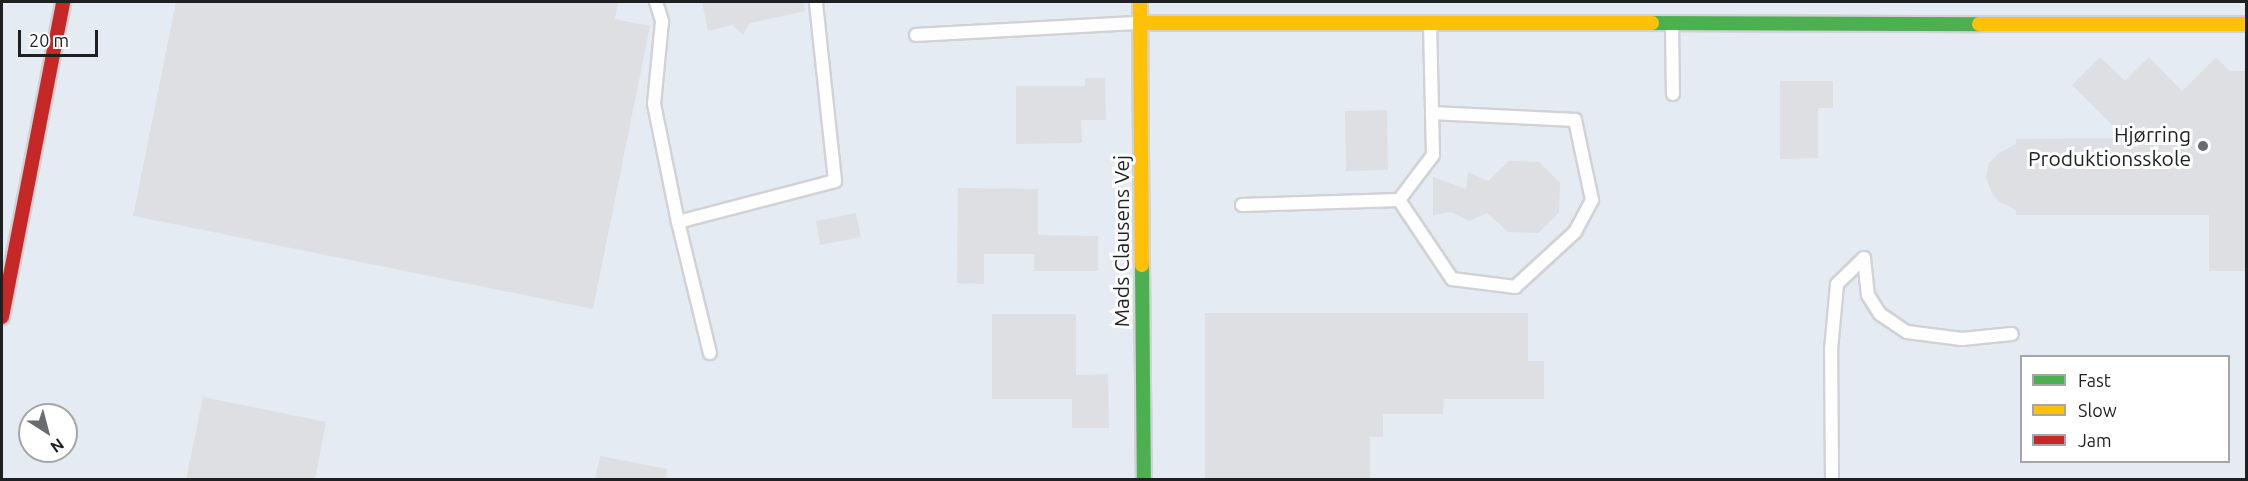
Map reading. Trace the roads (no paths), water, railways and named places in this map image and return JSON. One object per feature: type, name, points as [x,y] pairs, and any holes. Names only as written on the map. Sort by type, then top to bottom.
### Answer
[{"type":"street","points":[[2,317],[63,2]]},
{"type":"street","name":"Mads Clausens Vej","points":[[1140,2],[1144,480]]},
{"type":"street","points":[[1140,23],[2247,24]]},
{"type":"lane","points":[[656,2],[662,21],[654,104],[678,222],[710,353]]},
{"type":"lane","points":[[678,222],[835,181],[816,2]]},
{"type":"lane","points":[[916,35],[1140,23]]},
{"type":"lane","points":[[1399,200],[1433,155],[1430,23]]},
{"type":"lane","points":[[1672,24],[1673,94]]},
{"type":"lane","points":[[1399,200],[1452,279],[1515,287],[1575,232],[1592,200],[1575,120],[1432,113]]},
{"type":"lane","points":[[1242,205],[1399,200]]},
{"type":"lane","points":[[1832,480],[1831,350],[1837,284],[1864,258],[1868,295],[1880,314],[1907,332],[1962,339],[2012,334]]},
{"type":"place","name":"Hjørring Produktionsskole","points":[[2203,146]]}]
